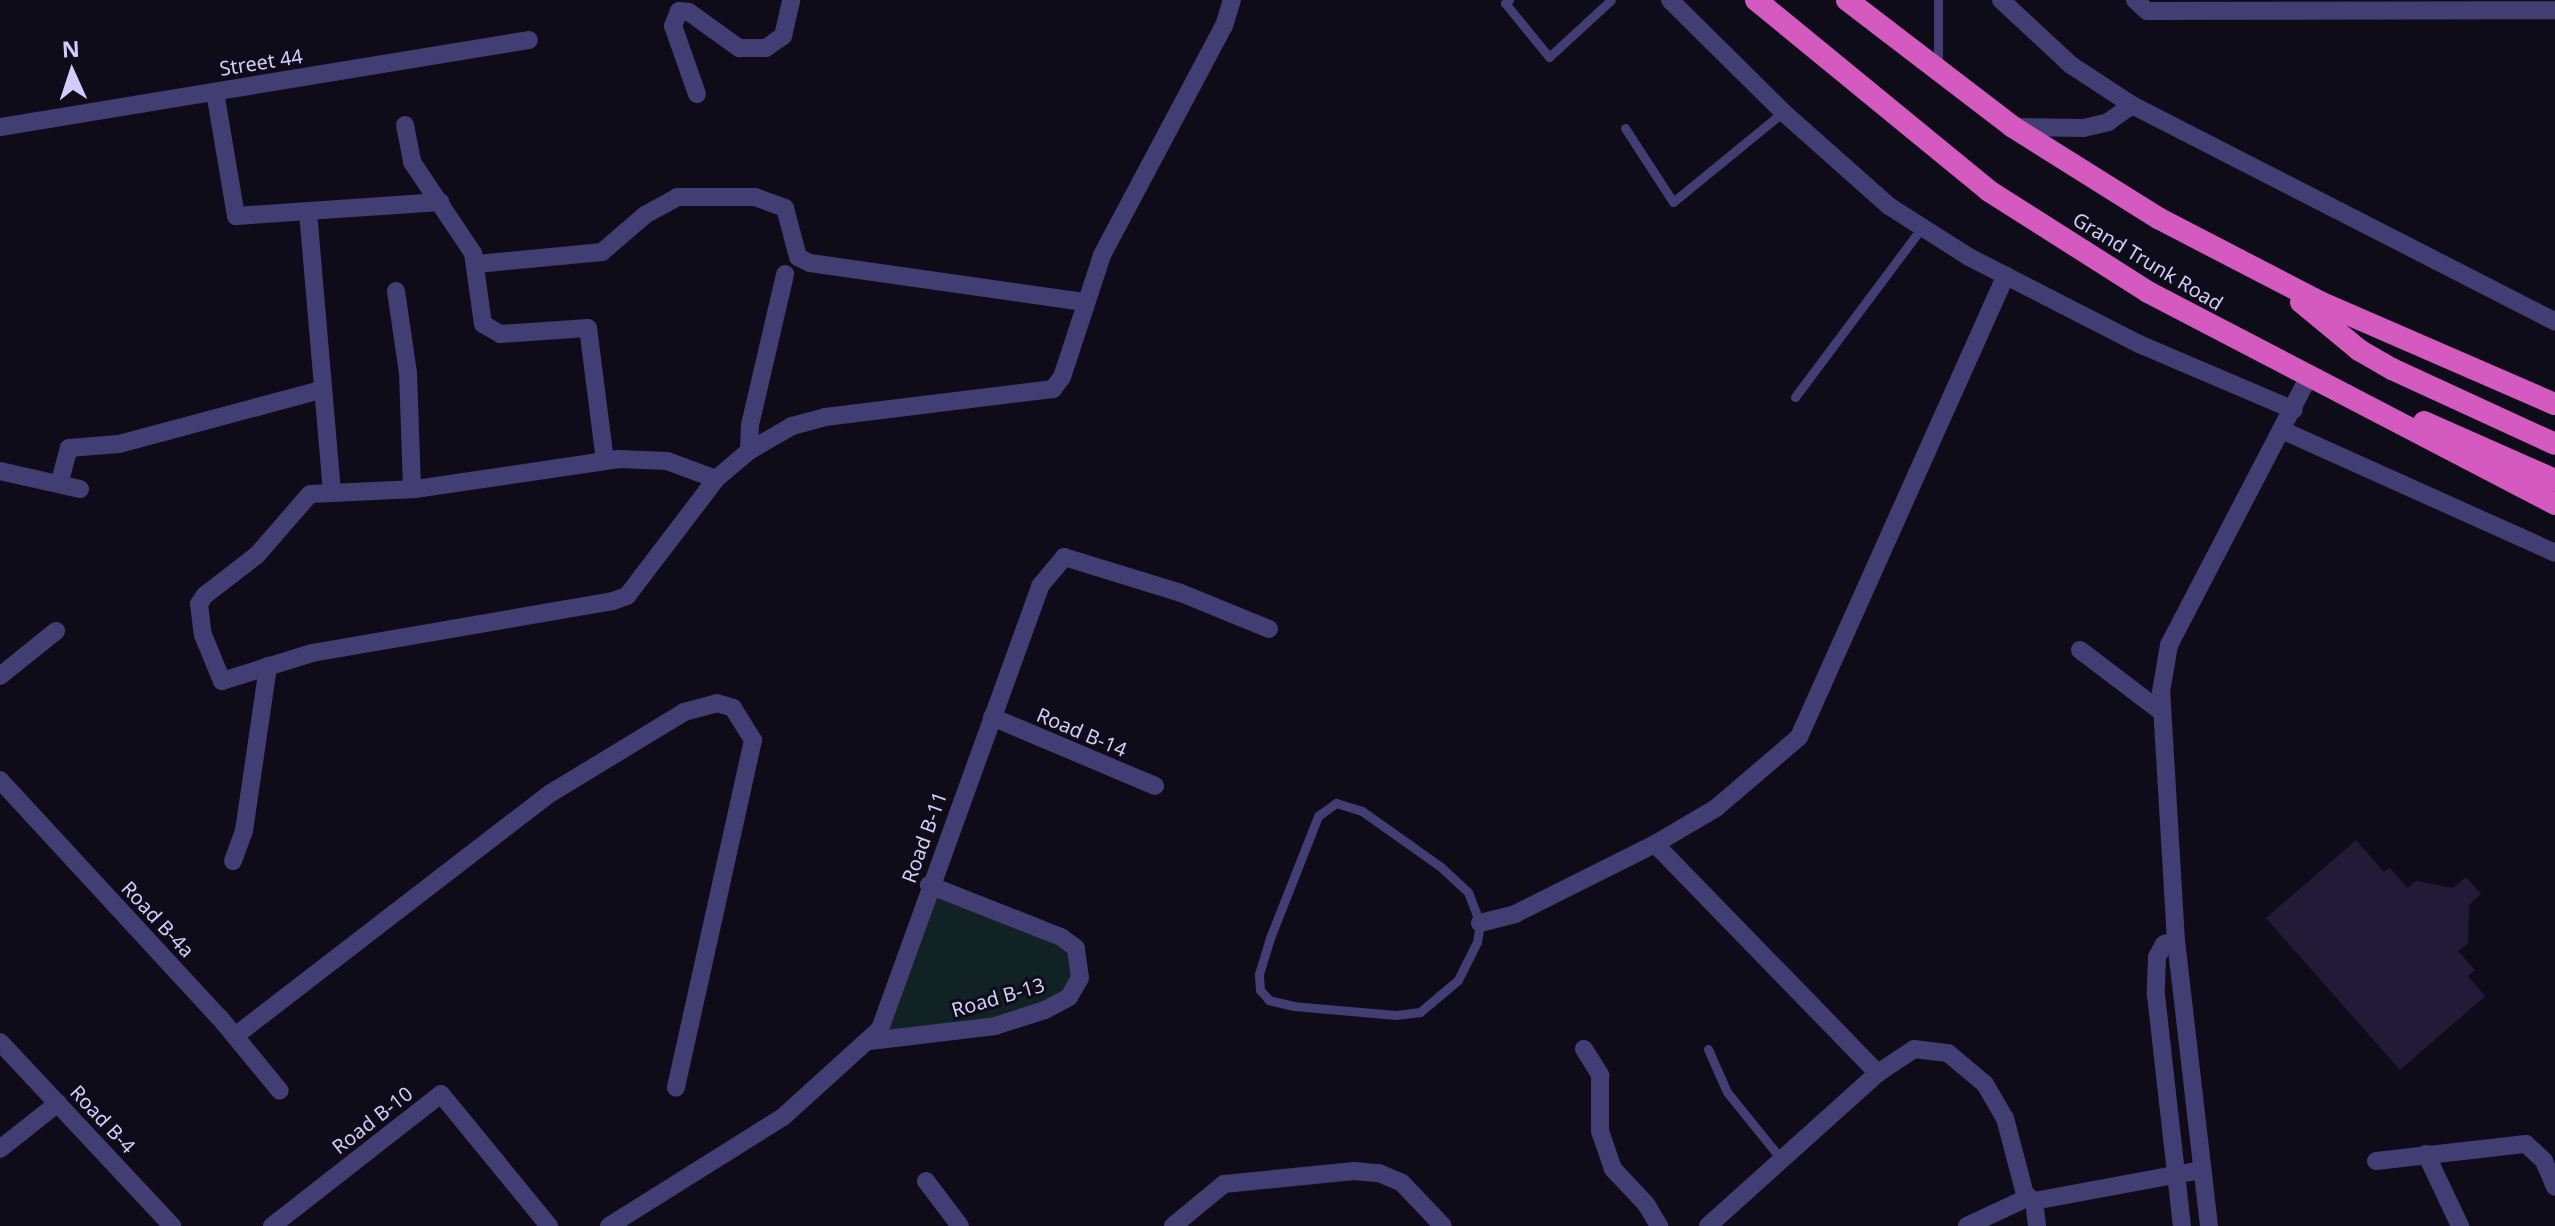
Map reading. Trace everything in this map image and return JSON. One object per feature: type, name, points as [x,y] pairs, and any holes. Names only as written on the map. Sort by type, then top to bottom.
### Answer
[{"type":"highway","name":"Grand Trunk Road","points":[[1756,0],[1989,191],[2148,292],[2555,504]]},
{"type":"highway","name":"Grand Trunk Road","points":[[1847,0],[2013,127],[2158,218],[2273,278],[2555,404]]},
{"type":"highway","points":[[2273,278],[2370,357],[2555,444]]},
{"type":"highway","points":[[2310,379],[2555,480]]},
{"type":"street","points":[[697,94],[673,26],[679,11],[689,12],[739,48],[766,48],[783,36],[791,0]]},
{"type":"street","points":[[716,479],[655,459],[605,460],[412,489],[310,494],[257,555],[199,604],[203,635],[222,681],[312,653],[584,609],[627,596],[716,479],[749,451],[792,426],[825,417],[1042,394],[1062,377],[1084,302],[1123,210],[1224,26],[1232,0]]},
{"type":"street","points":[[1670,0],[1783,112],[1889,206],[2006,275],[2139,344],[2294,410]]},
{"type":"street","points":[[2001,0],[2071,65],[2132,105],[2555,321]]},
{"type":"street","points":[[2141,5],[2529,5],[2555,10]]},
{"type":"street","name":"Street 44","points":[[0,127],[529,40]]},
{"type":"street","points":[[215,92],[236,216],[441,202]]},
{"type":"street","points":[[2013,127],[2083,128],[2108,122],[2132,105]]},
{"type":"street","points":[[405,125],[412,162],[441,202],[477,264],[483,324],[500,334],[588,328],[605,460]]},
{"type":"street","points":[[477,264],[602,252],[645,215],[677,197],[755,197],[785,208],[798,257],[810,263],[1084,302]]},
{"type":"street","points":[[308,212],[332,491]]},
{"type":"street","points":[[749,451],[750,425],[785,274]]},
{"type":"street","points":[[1480,923],[1515,914],[1655,844],[1727,799],[1782,755],[1813,716],[2006,275]]},
{"type":"street","points":[[396,291],[408,373],[412,489]]},
{"type":"street","points":[[2209,1226],[2176,941],[2159,710],[2169,645],[2310,379]]},
{"type":"street","points":[[60,481],[69,448],[119,444],[321,390]]},
{"type":"street","points":[[2284,431],[2555,553]]},
{"type":"street","points":[[0,471],[60,481],[80,489]]},
{"type":"street","name":"Road B-11","points":[[609,1226],[783,1117],[870,1041],[896,990],[929,885],[1040,586],[1064,557],[1181,593],[1269,629]]},
{"type":"street","points":[[0,676],[56,631]]},
{"type":"street","points":[[2080,650],[2159,710]]},
{"type":"street","points":[[233,861],[244,831],[268,666]]},
{"type":"street","points":[[235,1036],[551,793],[684,712],[717,703],[733,708],[745,721],[753,740],[676,1088]]},
{"type":"street","name":"Road B-14","points":[[992,717],[1155,786]]},
{"type":"street","name":"Road B-4a","points":[[0,780],[235,1036],[280,1091]]},
{"type":"street","points":[[1655,844],[1878,1073]]},
{"type":"street","name":"Road B-13","points":[[870,1041],[995,1026],[1045,1010],[1069,997],[1080,978],[1076,948],[1061,937],[929,885]]},
{"type":"street","points":[[2176,941],[2164,944],[2157,957],[2156,995],[2182,1226]]},
{"type":"street","name":"Road B-4","points":[[0,1042],[172,1226]]},
{"type":"street","points":[[1584,1049],[1600,1075],[1600,1131],[1613,1169],[1646,1204],[1659,1226]]},
{"type":"street","points":[[1708,1226],[1878,1073],[1914,1049],[1948,1053],[1972,1072],[2005,1118],[2032,1199],[2037,1226]]},
{"type":"street","name":"Road B-10","points":[[272,1226],[441,1094],[549,1226]]},
{"type":"street","points":[[0,1149],[58,1103]]},
{"type":"street","points":[[2376,1161],[2526,1144],[2544,1161],[2555,1187]]},
{"type":"street","points":[[2426,1154],[2460,1226]]},
{"type":"street","points":[[1967,1226],[2032,1199],[2201,1170]]},
{"type":"street","points":[[1173,1226],[1224,1184],[1354,1171],[1379,1173],[1402,1183],[1443,1226]]},
{"type":"street","points":[[926,1181],[960,1226]]},
{"type":"lane","points":[[1509,0],[1505,3],[1549,57],[1611,0]]},
{"type":"lane","points":[[1938,0],[1938,71]]},
{"type":"lane","points":[[1625,128],[1673,202],[1783,112]]},
{"type":"lane","points":[[1795,397],[1922,227]]},
{"type":"lane","points":[[1336,803],[1362,811],[1441,867],[1468,892],[1480,923],[1477,942],[1458,980],[1420,1012],[1396,1015],[1294,1006],[1269,1000],[1260,990],[1259,974],[1270,938],[1318,816],[1336,803]]},
{"type":"lane","points":[[1708,1049],[1727,1092],[1781,1159]]},
{"type":"shaded area","points":[[931,891],[1059,941],[1074,953],[1077,978],[1044,1007],[903,1037],[883,1029]]},
{"type":"building","points":[[2356,840],[2384,872],[2390,868],[2408,888],[2416,881],[2453,888],[2466,877],[2481,894],[2469,905],[2468,943],[2458,951],[2475,970],[2468,976],[2485,996],[2400,1070],[2266,918]]}]
